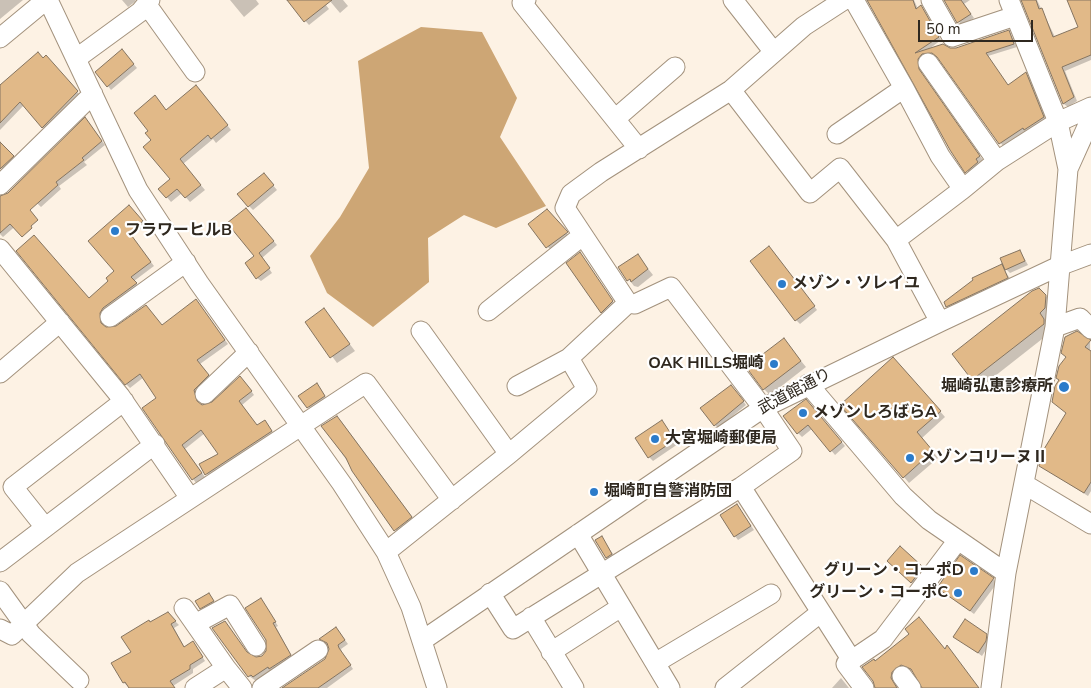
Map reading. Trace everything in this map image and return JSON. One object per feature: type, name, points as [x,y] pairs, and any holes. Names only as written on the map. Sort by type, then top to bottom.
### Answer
[{"type":"street","points":[[0,38],[47,0],[77,58],[138,190],[186,262],[302,426],[386,552],[411,607],[437,688]]},
{"type":"street","points":[[526,0],[522,3],[639,149]]},
{"type":"street","points":[[733,0],[774,51]]},
{"type":"street","points":[[490,593],[513,629],[600,573],[741,487],[792,451],[763,408],[671,287],[635,304],[628,303],[565,208],[572,194],[601,172],[731,90],[804,26],[844,0]]},
{"type":"street","points":[[854,0],[940,156],[963,189]]},
{"type":"street","points":[[931,0],[952,36],[1012,8],[1058,122],[1068,169],[1058,266],[1055,327],[1006,573],[991,688]]},
{"type":"street","points":[[77,58],[140,12],[148,2],[195,72]]},
{"type":"street","points":[[928,63],[997,162]]},
{"type":"street","points":[[615,119],[675,68]]},
{"type":"street","points":[[837,134],[904,88]]},
{"type":"street","points":[[731,90],[810,193],[840,168],[896,240],[940,322]]},
{"type":"street","points":[[0,185],[93,94]]},
{"type":"street","points":[[896,240],[997,162],[1058,122],[1091,106]]},
{"type":"street","points":[[1068,169],[1091,118]]},
{"type":"street","points":[[488,310],[582,236]]},
{"type":"street","points":[[0,248],[124,401],[190,498]]},
{"type":"street","name":"武道館通り","points":[[423,640],[763,408],[808,384],[1058,266],[1091,254]]},
{"type":"street","points":[[110,317],[186,262]]},
{"type":"street","points":[[517,386],[569,358],[628,303]]},
{"type":"street","points":[[1055,327],[1080,318],[1091,329]]},
{"type":"street","points":[[0,373],[60,322]]},
{"type":"street","points":[[421,331],[509,454]]},
{"type":"street","points":[[205,394],[249,352]]},
{"type":"street","points":[[386,552],[587,389],[569,358]]},
{"type":"street","points":[[0,629],[12,635],[77,572],[366,383],[452,500]]},
{"type":"street","points":[[808,384],[903,496],[928,520],[1006,573]]},
{"type":"street","points":[[44,526],[13,487],[124,401]]},
{"type":"street","points":[[0,562],[44,526],[155,444]]},
{"type":"street","points":[[1024,484],[1091,524]]},
{"type":"street","points":[[741,487],[851,659]]},
{"type":"street","points":[[578,534],[670,688]]},
{"type":"street","points":[[864,688],[846,664],[884,639],[958,540]]},
{"type":"street","points":[[0,591],[31,634],[79,680]]},
{"type":"street","points":[[656,664],[771,594]]},
{"type":"street","points":[[242,688],[189,616],[230,604],[256,646]]},
{"type":"street","points":[[551,652],[621,607]]},
{"type":"street","points":[[725,688],[820,613]]},
{"type":"street","points":[[531,617],[574,688]]},
{"type":"street","points":[[262,688],[318,650]]},
{"type":"street","points":[[195,688],[226,668]]},
{"type":"shaded area","points":[[421,27],[482,32],[517,98],[500,137],[546,206],[496,228],[464,215],[428,238],[429,282],[373,327],[327,293],[310,256],[340,217],[369,168],[358,61]]},
{"type":"building","points":[[287,0],[332,0],[304,22]]},
{"type":"building","points":[[867,0],[913,0],[916,9],[921,5],[939,37],[915,53],[943,44],[950,48],[956,48],[1009,30],[1014,44],[986,53],[1008,85],[1026,72],[1044,117],[999,144],[937,57],[932,53],[922,54],[918,59],[919,69],[980,156],[976,159],[978,162],[965,173],[950,150]]},
{"type":"building","points":[[944,0],[961,0],[971,14],[957,23]]},
{"type":"building","points":[[1021,0],[1036,0],[1039,9],[1042,8],[1053,37],[1078,27],[1067,0],[1091,0],[1091,55],[1062,67],[1074,97],[1063,104]]},
{"type":"building","points":[[122,49],[134,64],[107,87],[95,72]]},
{"type":"building","points":[[38,52],[43,58],[46,55],[78,91],[42,128],[20,102],[0,123],[0,85]]},
{"type":"building","points":[[196,85],[228,125],[211,139],[208,135],[180,159],[201,185],[185,198],[177,189],[166,198],[158,189],[170,179],[143,147],[151,140],[145,133],[148,131],[134,113],[155,95],[166,110]]},
{"type":"building","points":[[85,117],[102,141],[82,158],[84,160],[56,182],[58,185],[30,210],[38,220],[31,226],[32,228],[22,237],[10,224],[0,233],[0,196],[8,193]]},
{"type":"building","points":[[0,142],[14,156],[0,169]]},
{"type":"building","points":[[264,173],[274,185],[248,207],[237,194]]},
{"type":"building","points":[[129,205],[143,221],[129,232],[151,262],[131,277],[137,283],[103,308],[100,313],[101,323],[106,327],[116,326],[146,305],[162,325],[196,299],[225,340],[197,360],[209,375],[194,390],[197,401],[202,405],[212,402],[240,376],[252,391],[239,401],[257,425],[265,420],[272,431],[205,475],[199,464],[218,454],[201,430],[182,445],[202,473],[192,480],[142,408],[156,398],[140,374],[125,385],[16,251],[34,235],[89,298],[108,281],[106,278],[114,271],[88,241]]},
{"type":"building","points":[[246,208],[274,241],[259,253],[270,268],[256,279],[245,263],[254,256],[227,223]]},
{"type":"building","points":[[547,209],[568,232],[546,248],[528,224]]},
{"type":"building","name":"メゾン・ソレイユ","points":[[769,246],[815,306],[795,321],[750,261]]},
{"type":"building","points":[[1020,250],[1025,261],[1005,270],[1000,258]]},
{"type":"building","points":[[580,252],[613,301],[601,313],[566,263]]},
{"type":"building","points":[[638,254],[648,269],[631,282],[630,279],[627,281],[618,267]]},
{"type":"building","points":[[1002,264],[1008,278],[946,307],[944,302],[973,280],[972,278]]},
{"type":"building","points":[[1039,288],[1046,295],[1045,308],[1040,313],[1044,319],[1044,324],[972,380],[952,354],[1032,291]]},
{"type":"building","points":[[324,308],[350,344],[330,358],[305,322]]},
{"type":"building","points":[[1077,331],[1091,340],[1085,347],[1091,351],[1091,482],[1084,493],[1039,466],[1041,454],[1066,413],[1052,402],[1055,386],[1059,380],[1056,378],[1059,366],[1066,357],[1061,353],[1065,337]]},
{"type":"building","name":"OAK HILLS堀崎","points":[[784,338],[801,361],[763,390],[746,367]]},
{"type":"building","points":[[893,357],[941,411],[917,432],[933,451],[903,478],[840,405]]},
{"type":"building","points":[[317,383],[325,396],[307,408],[298,396]]},
{"type":"building","points":[[731,385],[744,401],[714,426],[700,408]]},
{"type":"building","points":[[806,399],[842,442],[830,452],[808,425],[797,434],[783,416]]},
{"type":"building","points":[[337,416],[412,517],[394,531],[352,471],[346,458],[321,426]]},
{"type":"building","points":[[662,420],[675,440],[648,458],[635,438]]},
{"type":"building","points":[[737,504],[751,526],[734,537],[720,515]]},
{"type":"building","points":[[602,536],[612,554],[606,558],[595,540]]},
{"type":"building","points":[[900,546],[923,567],[911,583],[887,561]]},
{"type":"building","points":[[960,555],[994,578],[970,611],[937,588]]},
{"type":"building","points":[[209,593],[214,601],[200,609],[195,601]]},
{"type":"building","points":[[261,598],[276,622],[273,623],[291,655],[269,669],[268,667],[253,677],[251,675],[248,677],[212,628],[225,621],[247,652],[256,657],[262,656],[266,651],[266,640],[245,608]]},
{"type":"building","points":[[168,612],[176,621],[171,624],[184,647],[193,641],[203,657],[190,665],[190,669],[170,681],[175,688],[129,688],[125,682],[123,683],[111,663],[131,652],[121,637],[149,620],[150,622]]},
{"type":"building","points":[[919,617],[945,649],[947,645],[979,688],[922,688],[911,669],[901,665],[892,672],[891,678],[897,688],[875,688],[873,681],[862,667],[874,659],[875,661],[909,634],[905,629]]},
{"type":"building","points":[[965,619],[987,634],[986,641],[978,653],[953,637]]},
{"type":"building","points":[[336,627],[345,640],[338,645],[339,648],[351,665],[318,688],[282,688],[325,659],[329,649],[327,643],[319,639]]},
{"type":"place","name":"フラワーヒルB","points":[[115,231]]},
{"type":"place","name":"メゾン・ソレイユ","points":[[782,284]]},
{"type":"place","name":"OAK HILLS堀崎","points":[[774,364]]},
{"type":"place","name":"堀崎弘恵診療所","points":[[1064,387]]},
{"type":"place","name":"メゾンしろばらA","points":[[803,413]]},
{"type":"place","name":"大宮堀崎郵便局","points":[[655,439]]},
{"type":"place","name":"メゾンコリーヌⅡ","points":[[910,458]]},
{"type":"place","name":"堀崎町自警消防団","points":[[594,492]]},
{"type":"place","name":"グリーン・コーポD","points":[[974,571]]},
{"type":"place","name":"グリーン・コーポC","points":[[958,593]]}]
